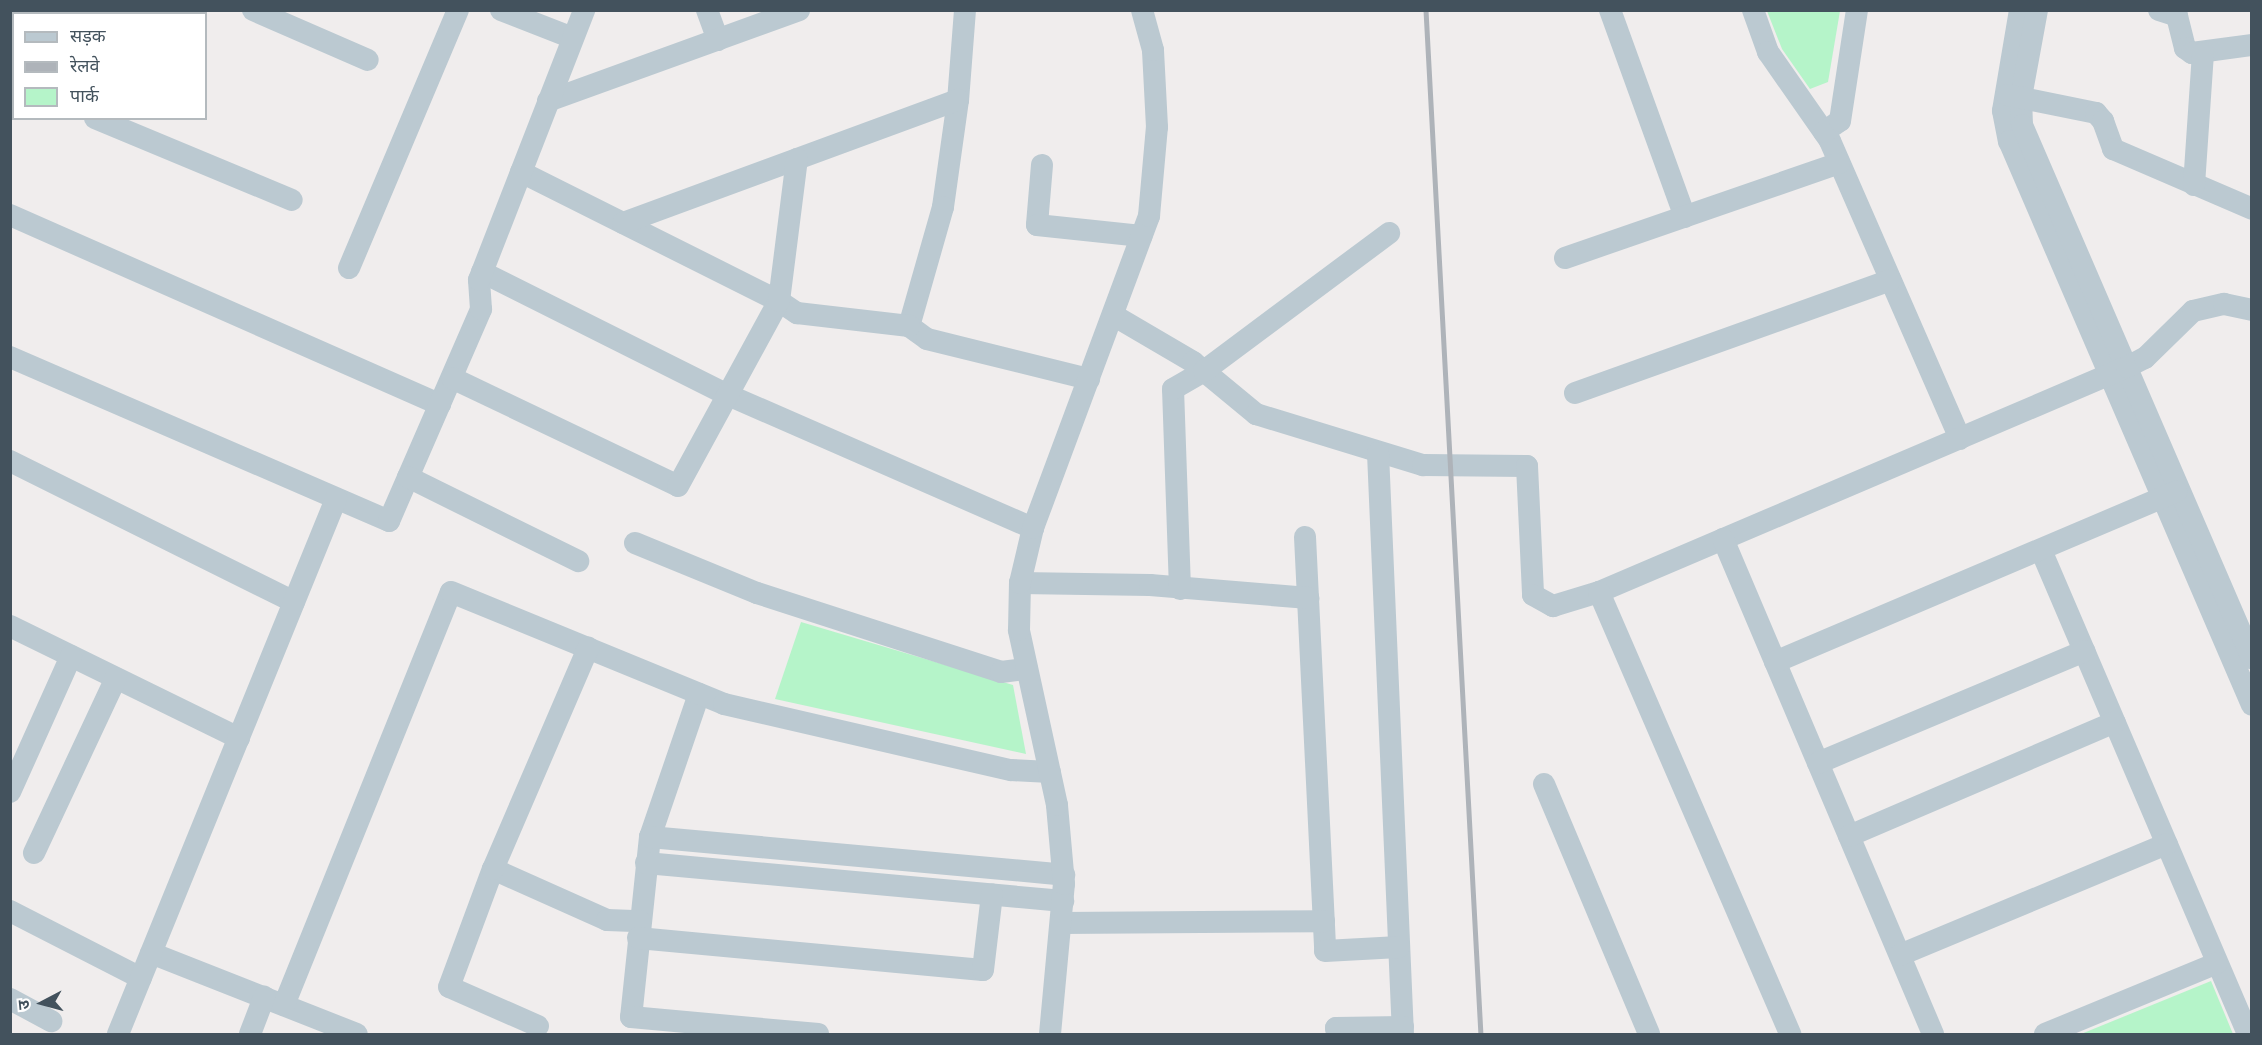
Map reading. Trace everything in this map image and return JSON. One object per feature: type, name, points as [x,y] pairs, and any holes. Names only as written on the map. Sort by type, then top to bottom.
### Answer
[{"type":"street","points":[[253,10],[368,60]]},
{"type":"street","points":[[349,268],[458,10]]},
{"type":"street","points":[[501,10],[573,38]]},
{"type":"street","points":[[10,357],[389,521],[481,309],[482,272],[584,10]]},
{"type":"street","points":[[707,10],[718,40]]},
{"type":"street","points":[[548,101],[799,10]]},
{"type":"street","points":[[909,326],[943,207],[958,100],[965,10]]},
{"type":"street","points":[[1050,1035],[1064,875],[1050,772],[1019,630],[1020,583],[1034,528],[1149,216],[1157,127],[1153,50],[1142,10]]},
{"type":"street","points":[[1610,10],[1685,217]]},
{"type":"street","points":[[1753,10],[1768,52],[1824,132],[1839,163],[1960,439]]},
{"type":"street","points":[[1824,132],[1840,121],[1857,10]]},
{"type":"street","points":[[2014,96],[2020,10]]},
{"type":"street","points":[[2037,10],[2014,96],[2003,111],[2008,141],[2118,371],[2171,494],[2252,705]]},
{"type":"street","points":[[2159,10],[2177,16],[2187,51],[2203,53],[2252,45]]},
{"type":"street","points":[[2194,185],[2203,53]]},
{"type":"street","points":[[2014,96],[2096,113],[2103,121],[2113,149],[2252,209]]},
{"type":"street","points":[[623,223],[958,100]]},
{"type":"street","points":[[100,120],[292,200]]},
{"type":"street","points":[[452,378],[678,486],[779,301],[797,159]]},
{"type":"street","points":[[1565,258],[1839,163]]},
{"type":"street","points":[[1042,165],[1037,225],[1141,236]]},
{"type":"street","points":[[521,172],[779,301],[797,313],[909,326],[927,339],[1089,380]]},
{"type":"street","points":[[10,215],[440,405]]},
{"type":"street","points":[[1180,589],[1173,389],[1204,371],[1389,233]]},
{"type":"street","points":[[482,272],[728,395],[1034,528]]},
{"type":"street","points":[[1575,393],[1890,280]]},
{"type":"street","points":[[1113,315],[1204,371],[1256,414],[1423,465],[1527,466],[1533,594],[1553,606],[1599,592],[2118,371],[2145,358],[2193,311],[2224,304],[2252,310]]},
{"type":"street","points":[[1336,1035],[1336,1028],[1403,1031],[1378,453]]},
{"type":"street","points":[[10,461],[294,602]]},
{"type":"street","points":[[408,477],[578,561]]},
{"type":"street","points":[[1775,662],[2171,494]]},
{"type":"street","points":[[2171,494],[2252,658]]},
{"type":"street","points":[[118,1035],[336,499]]},
{"type":"street","points":[[1305,537],[1325,951],[1399,947]]},
{"type":"street","points":[[1723,539],[1934,1035]]},
{"type":"street","points":[[635,543],[757,592],[1001,672],[1027,669]]},
{"type":"street","points":[[2041,549],[2248,1035]]},
{"type":"street","points":[[1020,583],[1150,585],[1308,598]]},
{"type":"street","points":[[250,1035],[274,1001],[451,592],[724,704],[1011,770],[1050,772]]},
{"type":"street","points":[[1599,592],[1790,1035]]},
{"type":"street","points":[[10,626],[239,738]]},
{"type":"street","points":[[538,1026],[449,987],[493,869],[588,648]]},
{"type":"street","points":[[1818,763],[2084,651]]},
{"type":"street","points":[[10,792],[71,656]]},
{"type":"street","points":[[34,853],[116,678]]},
{"type":"street","points":[[699,694],[650,837],[631,1017],[818,1035]]},
{"type":"street","points":[[1849,836],[2115,722]]},
{"type":"street","points":[[1544,784],[1649,1035]]},
{"type":"street","points":[[650,837],[1064,875]]},
{"type":"street","points":[[1900,955],[2167,844]]},
{"type":"street","points":[[646,863],[992,895],[1062,912],[1324,921]]},
{"type":"street","points":[[493,869],[607,920],[639,930],[983,970],[992,895]]},
{"type":"street","points":[[10,911],[141,978]]},
{"type":"street","points":[[151,953],[357,1035]]},
{"type":"street","points":[[2045,1035],[2217,963]]},
{"type":"street","points":[[10,999],[51,1021]]},
{"type":"green space","points":[[1767,11],[1840,11],[1828,82],[1810,89],[1782,49]]},
{"type":"green space","points":[[801,622],[1013,685],[1026,754],[775,699]]},
{"type":"green space","points":[[2211,981],[2233,1034],[2081,1034]]},
{"type":"railway","points":[[1426,10],[1481,1034]]}]
